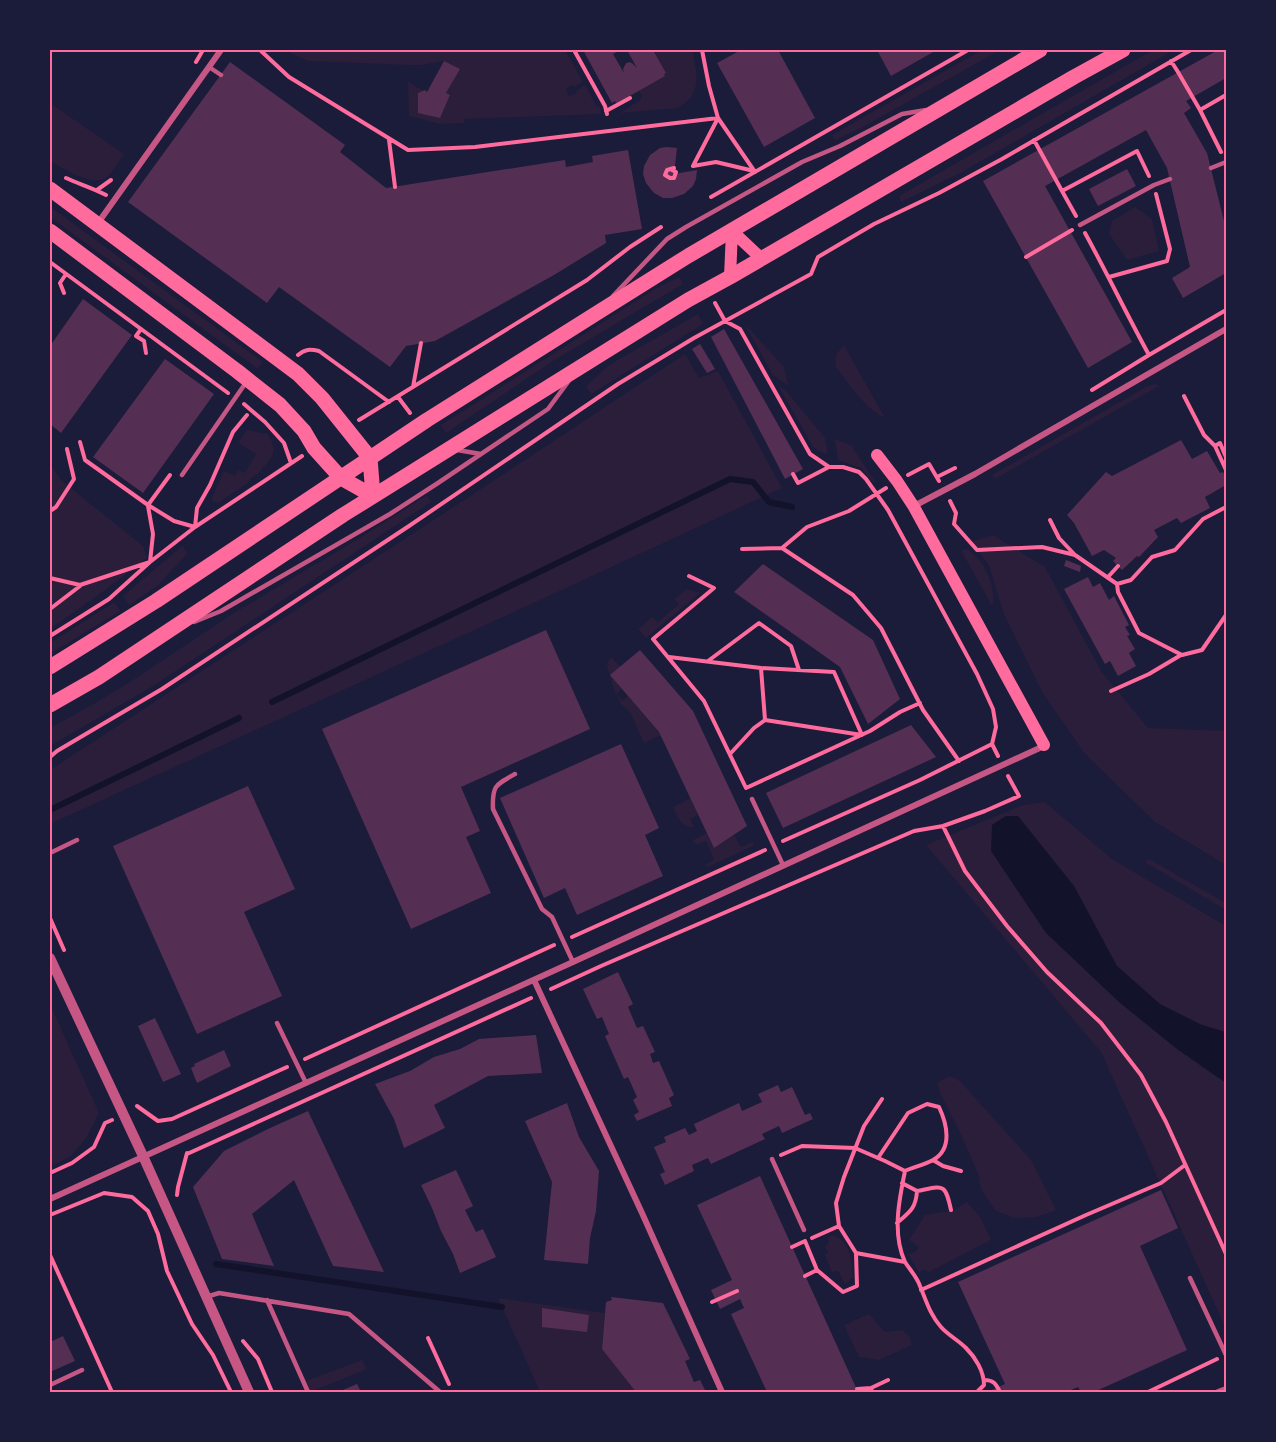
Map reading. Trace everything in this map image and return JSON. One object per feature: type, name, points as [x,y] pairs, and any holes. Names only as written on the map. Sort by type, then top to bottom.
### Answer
[{"type":"main road","points":[[50,667],[156,601],[437,414],[597,313],[1040,50]]},
{"type":"main road","points":[[50,705],[99,677],[373,496],[578,367],[1111,51]]},
{"type":"main road","points":[[50,189],[298,374],[322,398],[370,458],[373,496]]},
{"type":"main road","points":[[50,231],[280,405],[341,478],[373,496]]},
{"type":"main road","points":[[732,231],[762,259]]},
{"type":"main road","points":[[730,278],[732,231]]},
{"type":"main road","points":[[877,455],[914,507],[1044,746]]},
{"type":"street","points":[[98,224],[221,50]]},
{"type":"street","points":[[914,507],[1227,329]]},
{"type":"street","points":[[50,1199],[1044,746]]},
{"type":"street","points":[[50,958],[143,1156],[249,1392]]},
{"type":"street","points":[[534,980],[722,1392]]},
{"type":"street","points":[[1218,1392],[1227,1389]]},
{"type":"lane","points":[[209,67],[221,75]]},
{"type":"lane","points":[[597,313],[667,239],[686,227],[802,162],[840,146],[902,114],[941,109]]},
{"type":"lane","points":[[1211,168],[1226,162]]},
{"type":"lane","points":[[1080,225],[1154,185],[1170,179]]},
{"type":"lane","points":[[169,632],[221,611],[390,514],[438,483],[548,409],[578,367]]},
{"type":"lane","points":[[182,475],[249,380]]},
{"type":"lane","points":[[448,449],[481,454]]},
{"type":"lane","points":[[515,774],[500,782],[494,789],[493,809],[542,909],[552,917],[573,962]]},
{"type":"lane","points":[[752,799],[783,866]]},
{"type":"lane","points":[[50,853],[77,840]]},
{"type":"lane","points":[[277,1023],[306,1083]]},
{"type":"lane","points":[[772,1160],[804,1230]]},
{"type":"lane","points":[[1190,1278],[1227,1355]]},
{"type":"lane","points":[[206,1298],[219,1293],[349,1314],[440,1392]]},
{"type":"lane","points":[[267,1300],[308,1392]]},
{"type":"lane","points":[[50,1385],[82,1370]]},
{"type":"path","points":[[260,50],[289,76],[408,150],[475,147],[718,118]]},
{"type":"path","points":[[574,50],[607,112],[630,98]]},
{"type":"path","points":[[702,50],[718,118],[755,172]]},
{"type":"path","points":[[703,202],[968,50]]},
{"type":"path","points":[[50,757],[172,683],[618,384],[724,321],[811,274],[818,257],[874,224],[939,193],[1191,50]]},
{"type":"path","points":[[1171,61],[1200,110],[1226,162]]},
{"type":"path","points":[[1200,110],[1227,95]]},
{"type":"path","points":[[718,118],[693,168],[716,162],[755,172]]},
{"type":"path","points":[[388,139],[395,187]]},
{"type":"path","points":[[1034,140],[1062,191],[1137,151],[1154,185],[1170,249],[1167,261],[1109,277],[1149,355]]},
{"type":"path","points":[[64,178],[97,190],[114,200]]},
{"type":"path","points":[[345,428],[587,280],[668,222]]},
{"type":"path","points":[[1026,257],[1080,225]]},
{"type":"path","points":[[50,262],[236,398],[265,422],[284,443],[291,463]]},
{"type":"path","points":[[64,293],[60,283],[66,274]]},
{"type":"path","points":[[1092,390],[1227,310]]},
{"type":"path","points":[[135,1102],[138,1108],[158,1121],[172,1119],[920,780],[992,744],[996,727],[993,709],[977,674],[888,510],[859,472],[829,466],[810,454],[741,329],[724,321]]},
{"type":"path","points":[[141,328],[136,336],[144,342],[146,353]]},
{"type":"path","points":[[413,387],[421,343]]},
{"type":"path","points":[[297,356],[311,349],[319,351],[389,402]]},
{"type":"path","points":[[1184,396],[1204,435],[1215,446],[1227,470]]},
{"type":"path","points":[[195,527],[197,508],[210,485],[233,432],[247,415]]},
{"type":"path","points":[[80,442],[84,459],[174,521],[195,527]]},
{"type":"path","points":[[1215,446],[1220,443],[1227,457]]},
{"type":"path","points":[[50,636],[109,599],[150,562],[195,527],[314,448]]},
{"type":"path","points":[[50,511],[56,507],[74,479],[67,449]]},
{"type":"path","points":[[929,464],[956,513],[954,524],[977,549],[1042,547],[1075,555]]},
{"type":"path","points":[[937,477],[964,464]]},
{"type":"path","points":[[793,474],[798,483],[829,466]]},
{"type":"path","points":[[150,562],[153,534],[148,505],[170,475],[182,475]]},
{"type":"path","points":[[783,548],[807,527],[849,511],[876,494]]},
{"type":"path","points":[[1117,584],[1131,580],[1152,557],[1175,550],[1203,519],[1227,507]]},
{"type":"path","points":[[1050,520],[1059,537],[1075,555],[1117,584],[1118,592],[1139,633],[1182,655]]},
{"type":"path","points":[[742,549],[783,548],[853,595],[881,628],[923,710],[959,760]]},
{"type":"path","points":[[50,609],[80,585],[150,562]]},
{"type":"path","points":[[1108,577],[1118,566]]},
{"type":"path","points":[[689,576],[714,588],[653,639],[704,701],[746,788],[862,735],[920,703]]},
{"type":"path","points":[[50,578],[80,585]]},
{"type":"path","points":[[1111,692],[1182,655],[1202,650],[1227,615]]},
{"type":"path","points":[[707,662],[759,623],[791,646],[799,670]]},
{"type":"path","points":[[668,657],[762,668],[834,672],[862,735]]},
{"type":"path","points":[[762,668],[765,720]]},
{"type":"path","points":[[730,754],[754,728],[765,720],[862,735]]},
{"type":"path","points":[[187,1154],[601,966],[914,831],[944,826],[1019,796]]},
{"type":"path","points":[[944,826],[965,871],[1007,926],[1047,972],[1101,1023],[1142,1075],[1227,1254]]},
{"type":"path","points":[[50,918],[69,960]]},
{"type":"path","points":[[805,1241],[818,1270],[843,1292],[856,1286],[856,1253],[839,1226],[836,1203],[864,1126],[882,1099]]},
{"type":"path","points":[[772,1160],[802,1146],[855,1148],[905,1171],[933,1160],[942,1153],[946,1142],[945,1120],[939,1107],[927,1104],[908,1113],[878,1158]]},
{"type":"path","points":[[50,1173],[72,1163],[94,1147],[105,1123],[138,1108]]},
{"type":"path","points":[[177,1197],[187,1154],[181,1140]]},
{"type":"path","points":[[933,1160],[943,1166],[961,1171]]},
{"type":"path","points":[[921,1290],[1161,1183],[1185,1165]]},
{"type":"path","points":[[905,1171],[897,1217],[900,1247],[905,1262],[919,1283],[933,1317],[941,1328],[966,1348],[978,1363],[984,1384],[976,1391]]},
{"type":"path","points":[[902,1183],[916,1191],[943,1188],[947,1192],[951,1210]]},
{"type":"path","points":[[897,1223],[911,1211],[916,1200],[916,1191]]},
{"type":"path","points":[[50,1215],[104,1192],[132,1197],[147,1211],[158,1234],[167,1271],[195,1330],[213,1355],[231,1392]]},
{"type":"path","points":[[856,1253],[905,1262]]},
{"type":"path","points":[[50,1255],[112,1392]]},
{"type":"path","points":[[805,1276],[818,1270]]},
{"type":"path","points":[[712,1302],[737,1291]]},
{"type":"path","points":[[428,1338],[453,1392]]},
{"type":"path","points":[[244,1341],[258,1359],[272,1392]]},
{"type":"path","points":[[1148,1392],[1227,1355]]},
{"type":"path","points":[[857,1389],[872,1390],[888,1380]]},
{"type":"path","points":[[984,1380],[996,1383],[1000,1392]]},
{"type":"shaded area","points":[[284,50],[565,50],[583,82],[566,89],[569,96],[577,93],[576,91],[585,85],[597,107],[600,107],[601,114],[464,119],[464,123],[440,124],[409,116],[408,82],[424,91],[418,94],[418,112],[440,117],[450,96],[446,93],[459,69],[444,61],[409,65],[308,61]]},
{"type":"shaded area","points":[[653,50],[692,50],[697,75],[695,90],[686,103],[678,108],[620,113],[640,100],[642,97],[639,90],[665,76],[666,73]]},
{"type":"shaded area","points":[[982,50],[1000,50],[861,128],[835,140],[832,135]]},
{"type":"shaded area","points":[[1153,50],[1174,50],[962,172],[901,202],[899,196]]},
{"type":"shaded area","points":[[50,103],[124,154],[107,177],[101,180],[86,179],[50,161]]},
{"type":"shaded area","points":[[1135,207],[1152,219],[1159,251],[1127,260],[1109,234],[1112,221]]},
{"type":"shaded area","points":[[52,208],[263,362],[258,369],[50,217]]},
{"type":"shaded area","points":[[679,277],[683,284],[553,361],[446,433],[441,425],[655,289]]},
{"type":"shaded area","points":[[698,314],[703,324],[591,394],[586,386],[609,365]]},
{"type":"shaded area","points":[[744,323],[784,367],[788,385],[773,375]]},
{"type":"shaded area","points":[[844,345],[885,418],[864,402],[836,367],[836,354]]},
{"type":"shaded area","points":[[685,354],[699,378],[718,371],[782,488],[50,824],[50,770]]},
{"type":"shaded area","points":[[1155,384],[1159,386],[995,479],[992,475],[1148,386]]},
{"type":"shaded area","points":[[778,385],[786,391],[825,438],[828,453],[825,454],[813,447]]},
{"type":"shaded area","points":[[247,430],[267,434],[273,444],[272,457],[249,482],[218,503],[211,500],[224,471],[235,476],[238,470],[245,473],[256,454],[238,443]]},
{"type":"shaded area","points":[[835,439],[851,445],[876,483],[861,468],[838,460]]},
{"type":"shaded area","points":[[50,464],[62,481],[143,546],[147,558],[50,629]]},
{"type":"shaded area","points":[[427,495],[431,502],[153,686],[50,746],[50,728],[133,680],[234,613]]},
{"type":"shaded area","points":[[993,535],[1045,567],[1101,671],[1148,728],[1226,731],[1226,865],[1155,822],[1085,754],[1042,692],[1003,612],[989,565],[970,542]]},
{"type":"shaded area","points":[[182,546],[188,553],[157,586],[129,605],[123,596]]},
{"type":"shaded area","points":[[968,549],[987,573],[992,590],[992,606],[962,552]]},
{"type":"shaded area","points":[[687,589],[700,593],[646,638],[638,629],[652,617],[658,622],[679,604],[674,599]]},
{"type":"shaded area","points":[[113,603],[120,611],[50,654],[50,643]]},
{"type":"shaded area","points":[[611,657],[621,667],[622,688],[617,694],[622,701],[628,696],[661,735],[644,743],[630,712],[621,704],[615,692],[607,667]]},
{"type":"shaded area","points":[[691,798],[698,815],[690,819],[694,827],[683,824],[673,807]]},
{"type":"shaded area","points":[[1045,802],[1112,859],[1226,926],[1226,1329],[1101,1052],[926,845],[1023,805]]},
{"type":"shaded area","points":[[1006,816],[1018,816],[1074,886],[1117,966],[1160,1004],[1202,1025],[1226,1032],[1226,1083],[1177,1049],[1119,1002],[1046,933],[991,851],[992,825]]},
{"type":"shaded area","points":[[707,833],[714,848],[734,835],[741,847],[753,842],[753,846],[708,867],[705,865],[714,860],[706,841],[696,845],[693,840]]},
{"type":"shaded area","points":[[1149,859],[1226,903],[1226,910],[1145,862]]},
{"type":"shaded area","points":[[50,1004],[99,1113],[87,1137],[71,1156],[50,1167]]},
{"type":"shaded area","points":[[949,1076],[960,1081],[1031,1160],[1056,1210],[1037,1217],[1013,1218],[995,1210],[981,1190],[979,1176],[941,1095],[937,1083]]},
{"type":"shaded area","points":[[967,1202],[981,1218],[991,1240],[929,1272],[923,1269],[919,1273],[908,1254],[915,1252],[919,1247],[909,1240],[925,1215],[955,1210]]},
{"type":"shaded area","points":[[832,1235],[847,1247],[851,1259],[853,1278],[845,1284],[838,1271],[832,1272],[825,1255],[828,1252],[825,1247],[829,1242],[828,1238]]},
{"type":"shaded area","points":[[498,1298],[605,1313],[602,1349],[636,1392],[540,1392]]},
{"type":"shaded area","points":[[869,1314],[885,1332],[903,1330],[909,1336],[912,1345],[879,1360],[859,1357],[844,1325]]},
{"type":"shaded area","points":[[362,1360],[367,1369],[310,1392],[306,1381]]},
{"type":"building","points":[[583,50],[621,50],[613,54],[624,73],[626,63],[630,62],[637,68],[627,50],[653,50],[666,73],[665,76],[628,97],[612,103]]},
{"type":"building","points":[[741,50],[778,50],[815,118],[764,147],[717,63]]},
{"type":"building","points":[[877,50],[934,50],[935,51],[891,76]]},
{"type":"building","points":[[1218,50],[1226,50],[1226,78],[1186,101],[1191,108],[1184,113],[1207,153],[1226,229],[1226,273],[1183,298],[1172,278],[1190,267],[1167,168],[1146,130],[1045,186],[1132,342],[1088,368],[983,181]]},
{"type":"building","points":[[444,61],[460,69],[446,93],[450,95],[440,118],[418,113],[418,93],[425,90],[427,92]]},
{"type":"building","points":[[230,62],[345,145],[340,152],[386,188],[565,160],[566,167],[593,162],[592,156],[628,150],[642,229],[605,235],[606,243],[554,275],[435,341],[406,346],[390,367],[279,287],[267,303],[128,202]]},
{"type":"building","points":[[660,148],[677,148],[674,174],[697,170],[693,186],[684,194],[672,198],[663,198],[654,193],[646,183],[643,174],[644,166],[650,155]]},
{"type":"building","points":[[1127,169],[1136,186],[1098,206],[1089,189]]},
{"type":"building","points":[[83,299],[132,335],[61,433],[50,424],[50,346]]},
{"type":"building","points":[[724,329],[803,469],[785,479],[711,337]]},
{"type":"building","points":[[700,344],[715,369],[707,373],[692,349]]},
{"type":"building","points":[[165,359],[214,394],[143,493],[93,457]]},
{"type":"building","points":[[1181,440],[1192,459],[1207,451],[1220,473],[1223,472],[1226,478],[1226,485],[1205,497],[1210,508],[1181,523],[1177,518],[1154,530],[1158,537],[1139,557],[1137,556],[1122,570],[1113,561],[1116,558],[1104,550],[1092,556],[1074,523],[1067,515],[1106,472],[1112,476]]},
{"type":"building","points":[[1066,560],[1081,566],[1080,572],[1064,566]]},
{"type":"building","points":[[763,564],[873,640],[900,699],[868,724],[840,667],[734,592]]},
{"type":"building","points":[[1088,577],[1093,587],[1100,583],[1109,600],[1114,596],[1129,625],[1125,627],[1130,635],[1127,636],[1135,649],[1129,653],[1136,666],[1118,676],[1110,661],[1105,664],[1064,589]]},
{"type":"building","points":[[546,630],[590,729],[461,787],[480,831],[466,837],[491,893],[411,929],[322,729]]},
{"type":"building","points":[[640,650],[693,711],[747,826],[714,848],[659,732],[610,675]]},
{"type":"building","points":[[911,725],[936,757],[783,828],[766,793]]},
{"type":"building","points":[[621,744],[659,828],[645,835],[663,876],[577,915],[565,888],[544,898],[500,798]]},
{"type":"building","points":[[248,786],[295,889],[244,912],[282,996],[197,1034],[113,846]]},
{"type":"building","points":[[618,972],[633,1004],[628,1007],[637,1028],[643,1026],[655,1052],[650,1054],[653,1063],[659,1061],[674,1095],[669,1098],[672,1106],[637,1121],[634,1115],[639,1112],[633,1100],[637,1097],[628,1077],[624,1079],[605,1036],[609,1034],[602,1017],[597,1019],[583,989]]},
{"type":"building","points":[[155,1018],[181,1074],[163,1082],[138,1026]]},
{"type":"building","points":[[536,1035],[542,1073],[488,1076],[434,1105],[445,1128],[404,1148],[394,1119],[375,1084],[410,1071],[434,1057],[460,1049],[479,1039]]},
{"type":"building","points":[[224,1050],[231,1066],[197,1083],[191,1068],[195,1066],[194,1064]]},
{"type":"building","points":[[778,1085],[781,1092],[792,1087],[805,1115],[810,1113],[813,1119],[782,1133],[779,1126],[762,1134],[765,1139],[711,1164],[708,1158],[692,1165],[694,1171],[665,1185],[660,1174],[665,1172],[654,1147],[666,1142],[664,1137],[685,1128],[689,1135],[697,1131],[694,1124],[739,1103],[742,1111],[762,1102],[758,1094]]},
{"type":"building","points":[[567,1103],[579,1137],[599,1171],[588,1264],[544,1260],[552,1182],[525,1121]]},
{"type":"building","points":[[308,1111],[384,1272],[333,1266],[294,1180],[252,1214],[274,1266],[222,1259],[193,1187],[224,1151]]},
{"type":"building","points":[[456,1170],[473,1206],[465,1210],[476,1232],[483,1229],[496,1257],[460,1273],[421,1185]]},
{"type":"building","points":[[760,1176],[858,1392],[767,1392],[731,1314],[744,1308],[740,1299],[720,1309],[711,1290],[732,1280],[697,1205]]},
{"type":"building","points":[[1161,1190],[1178,1228],[1140,1246],[1187,1350],[1094,1392],[1081,1392],[1078,1387],[1066,1392],[987,1392],[1005,1384],[958,1282]]},
{"type":"building","points":[[611,1297],[663,1303],[690,1359],[685,1361],[694,1382],[700,1380],[706,1392],[636,1392],[602,1349],[606,1302],[612,1300]]},
{"type":"building","points":[[542,1308],[589,1315],[587,1332],[542,1327]]},
{"type":"building","points":[[63,1336],[75,1361],[50,1372],[50,1342]]},
{"type":"building","points":[[357,1384],[361,1392],[338,1392]]},
{"type":"waterway","points":[[272,702],[730,479],[753,482],[769,502],[792,507]]},
{"type":"waterway","points":[[50,810],[239,718]]},
{"type":"waterway","points":[[216,1264],[502,1307]]}]
